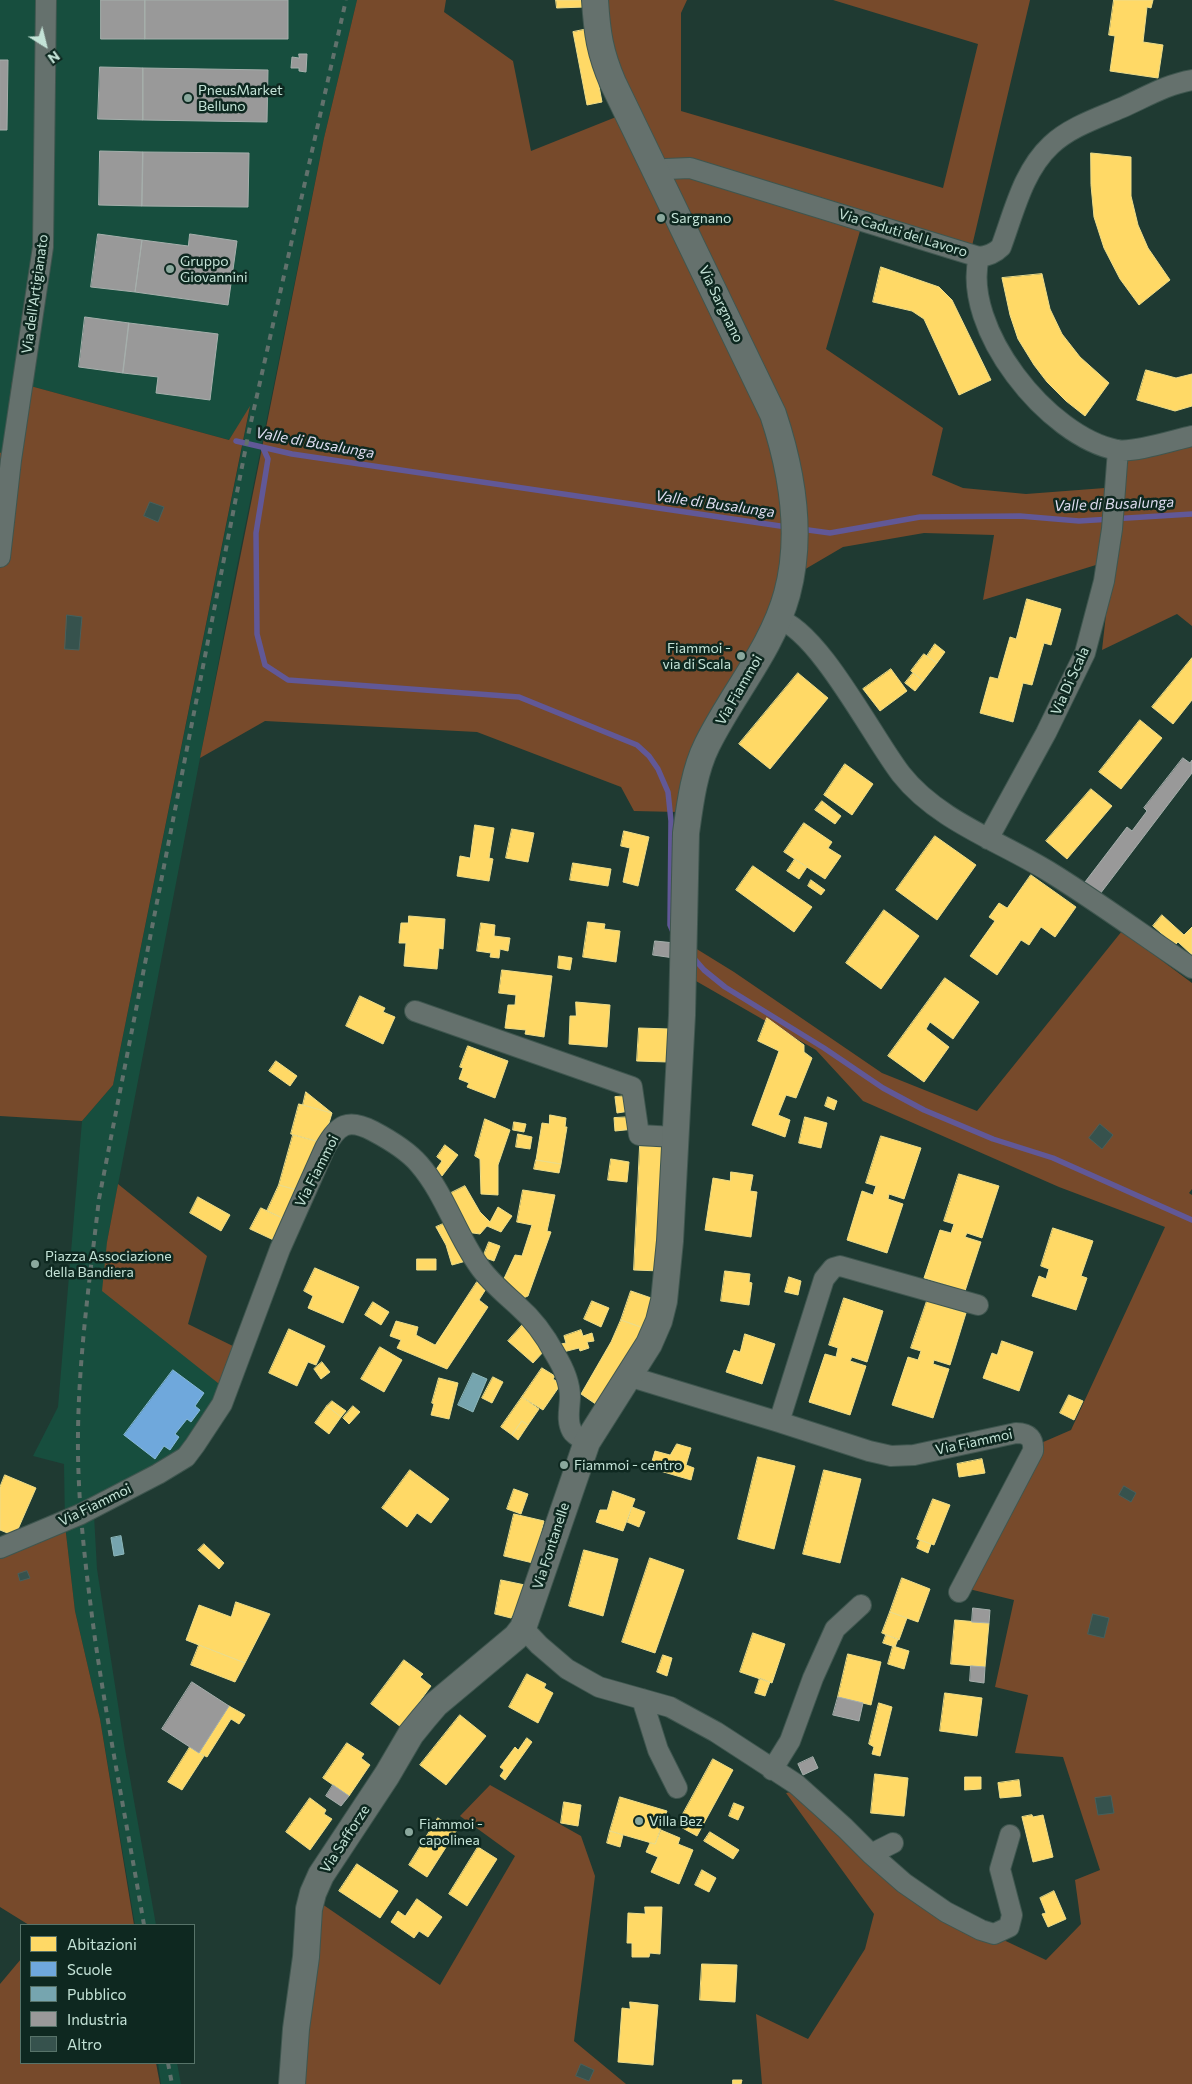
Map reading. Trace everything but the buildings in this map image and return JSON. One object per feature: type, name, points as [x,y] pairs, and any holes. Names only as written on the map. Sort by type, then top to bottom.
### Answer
[{"type":"street","name":"Via dell'Artigianato","points":[[0,557],[11,460],[44,247],[46,0]]},
{"type":"street","name":"Via Sargnano","points":[[595,0],[597,36],[602,58],[773,414],[785,449],[792,483],[794,541],[792,571],[787,595],[778,619]]},
{"type":"street","name":"Via Caduti del Lavoro","points":[[659,176],[666,169],[690,168],[980,257],[995,253],[1002,247],[1029,173],[1041,155],[1052,144],[1096,119],[1171,85],[1192,80]]},
{"type":"street","points":[[980,257],[977,268],[976,290],[982,314],[994,342],[1005,362],[1044,406],[1070,428],[1096,443],[1118,450],[1132,449],[1192,436]]},
{"type":"street","name":"Via Di Scala","points":[[988,839],[1046,733],[1085,653],[1104,581],[1112,529],[1118,450]]},
{"type":"street","points":[[778,619],[788,622],[813,647],[831,669],[901,774],[925,799],[988,839],[1048,871],[1192,968]]},
{"type":"street","name":"Via Fiammoi","points":[[0,1548],[82,1514],[158,1474],[179,1461],[195,1446],[222,1404],[280,1249],[325,1148],[332,1135],[346,1125],[355,1124],[362,1126],[389,1139],[405,1150],[429,1176],[464,1244],[479,1267],[496,1287],[520,1307],[544,1335],[567,1380],[570,1397],[568,1419],[572,1432],[586,1442],[649,1344],[659,1320],[664,1300],[670,1241],[675,1137],[683,962],[686,833],[699,765],[706,745],[748,675],[778,619]]},
{"type":"street","points":[[415,1011],[632,1087],[639,1135],[675,1137]]},
{"type":"street","points":[[779,1422],[824,1279],[833,1268],[840,1266],[978,1305]]},
{"type":"street","name":"Via Fiammoi","points":[[628,1376],[779,1422],[869,1452],[891,1456],[914,1455],[1016,1433],[1025,1433],[1034,1443],[1030,1458],[960,1592]]},
{"type":"street","name":"Via Fontanelle","points":[[515,1637],[586,1442]]},
{"type":"street","points":[[772,1770],[790,1741],[813,1678],[835,1629],[861,1605]]},
{"type":"street","points":[[515,1637],[539,1646],[567,1670],[599,1687],[670,1707],[701,1724],[796,1784],[904,1883],[946,1912],[981,1930],[994,1934],[1009,1927],[1012,1920],[1000,1869],[1010,1835]]},
{"type":"street","name":"Via Safforze","points":[[292,2084],[296,2029],[306,1957],[310,1908],[313,1893],[321,1875],[387,1775],[411,1734],[424,1718],[436,1704],[515,1637]]},
{"type":"street","points":[[642,1699],[658,1750],[677,1788]]},
{"type":"street","points":[[871,1854],[893,1843]]},
{"type":"shaded area","points":[[0,0],[357,0],[324,138],[236,571],[107,1242],[223,1387],[179,1455],[93,1497],[97,1569],[125,1750],[156,1924],[135,1924],[100,1719],[75,1611],[65,1525],[64,1464],[33,1456],[58,1407],[82,1121],[113,1085],[250,408],[229,440],[12,381],[2,453],[0,453]]},
{"type":"shaded area","points":[[357,0],[446,0],[444,12],[513,61],[531,151],[636,109],[608,42],[604,0],[687,0],[681,13],[681,111],[943,188],[978,44],[833,0],[1030,0],[972,246],[864,217],[826,349],[943,428],[932,475],[963,488],[1026,494],[1118,487],[1123,457],[1192,442],[1192,626],[1177,614],[1102,650],[1112,560],[983,600],[994,535],[924,533],[843,547],[802,571],[678,812],[634,811],[621,787],[477,732],[265,721],[200,758],[324,138]]},
{"type":"shaded area","points":[[12,381],[229,440],[250,406],[113,1085],[82,1121],[0,1116],[0,453],[2,452]]},
{"type":"shaded area","points":[[1122,931],[1192,983],[1192,1189],[1189,1193],[1192,1195],[1192,2084],[762,2084],[756,2014],[808,2039],[865,1949],[874,1914],[786,1793],[808,1788],[923,1902],[1046,1960],[1081,1924],[1075,1880],[1100,1870],[1063,1757],[1015,1753],[1028,1695],[995,1687],[1014,1600],[969,1589],[1041,1443],[1071,1430],[1165,1227],[1059,1187],[863,1101],[816,1050],[689,977],[687,943],[734,972],[882,1073],[977,1111]]},
{"type":"shaded area","points":[[118,1184],[207,1256],[188,1324],[241,1350],[223,1387],[102,1291],[107,1242]]},
{"type":"shaded area","points":[[65,1525],[75,1611],[100,1719],[134,1924],[27,1924],[0,1907],[0,1554]]},
{"type":"shaded area","points":[[490,1785],[581,1836],[595,1876],[574,2041],[626,2084],[292,2084],[306,1893],[440,1985],[515,1856],[460,1816]]},
{"type":"shaded area","points":[[20,1960],[20,2064],[156,2064],[160,2084],[0,2084],[0,1984]]},
{"type":"shaded area","points":[[158,2064],[177,2064],[181,2084],[161,2084]]},
{"type":"waterway","name":"Valle di Busalunga","points":[[236,441],[292,454],[787,527]]},
{"type":"waterway","points":[[263,448],[268,459],[256,533],[257,634],[265,665],[288,680],[519,697],[637,745],[649,756],[658,769],[668,792],[671,821],[670,925],[673,932]]},
{"type":"waterway","name":"Valle di Busalunga","points":[[801,529],[830,533],[920,517],[1020,516],[1079,521],[1192,514]]},
{"type":"waterway","points":[[691,955],[704,970],[725,987],[824,1048],[883,1088],[924,1110],[993,1139],[1053,1158],[1192,1220]]},
{"type":"railway","points":[[144,1924],[100,1675],[83,1536],[78,1432],[80,1374],[86,1316],[99,1199],[249,431],[346,0]]},
{"type":"railway","points":[[168,2064],[172,2084]]},
{"type":"place","name":"PneusMarket Belluno","points":[[188,98]]},
{"type":"place","name":"Sargnano","points":[[661,218]]},
{"type":"place","name":"Gruppo Giovannini","points":[[170,269]]},
{"type":"place","name":"Fiammoi - via di Scala","points":[[741,656]]},
{"type":"place","name":"Piazza Associazione della Bandiera","points":[[35,1264]]},
{"type":"place","name":"Fiammoi - centro","points":[[564,1465]]},
{"type":"place","name":"Villa Bez","points":[[639,1821]]},
{"type":"place","name":"Fiammoi - capolinea","points":[[409,1832]]}]
